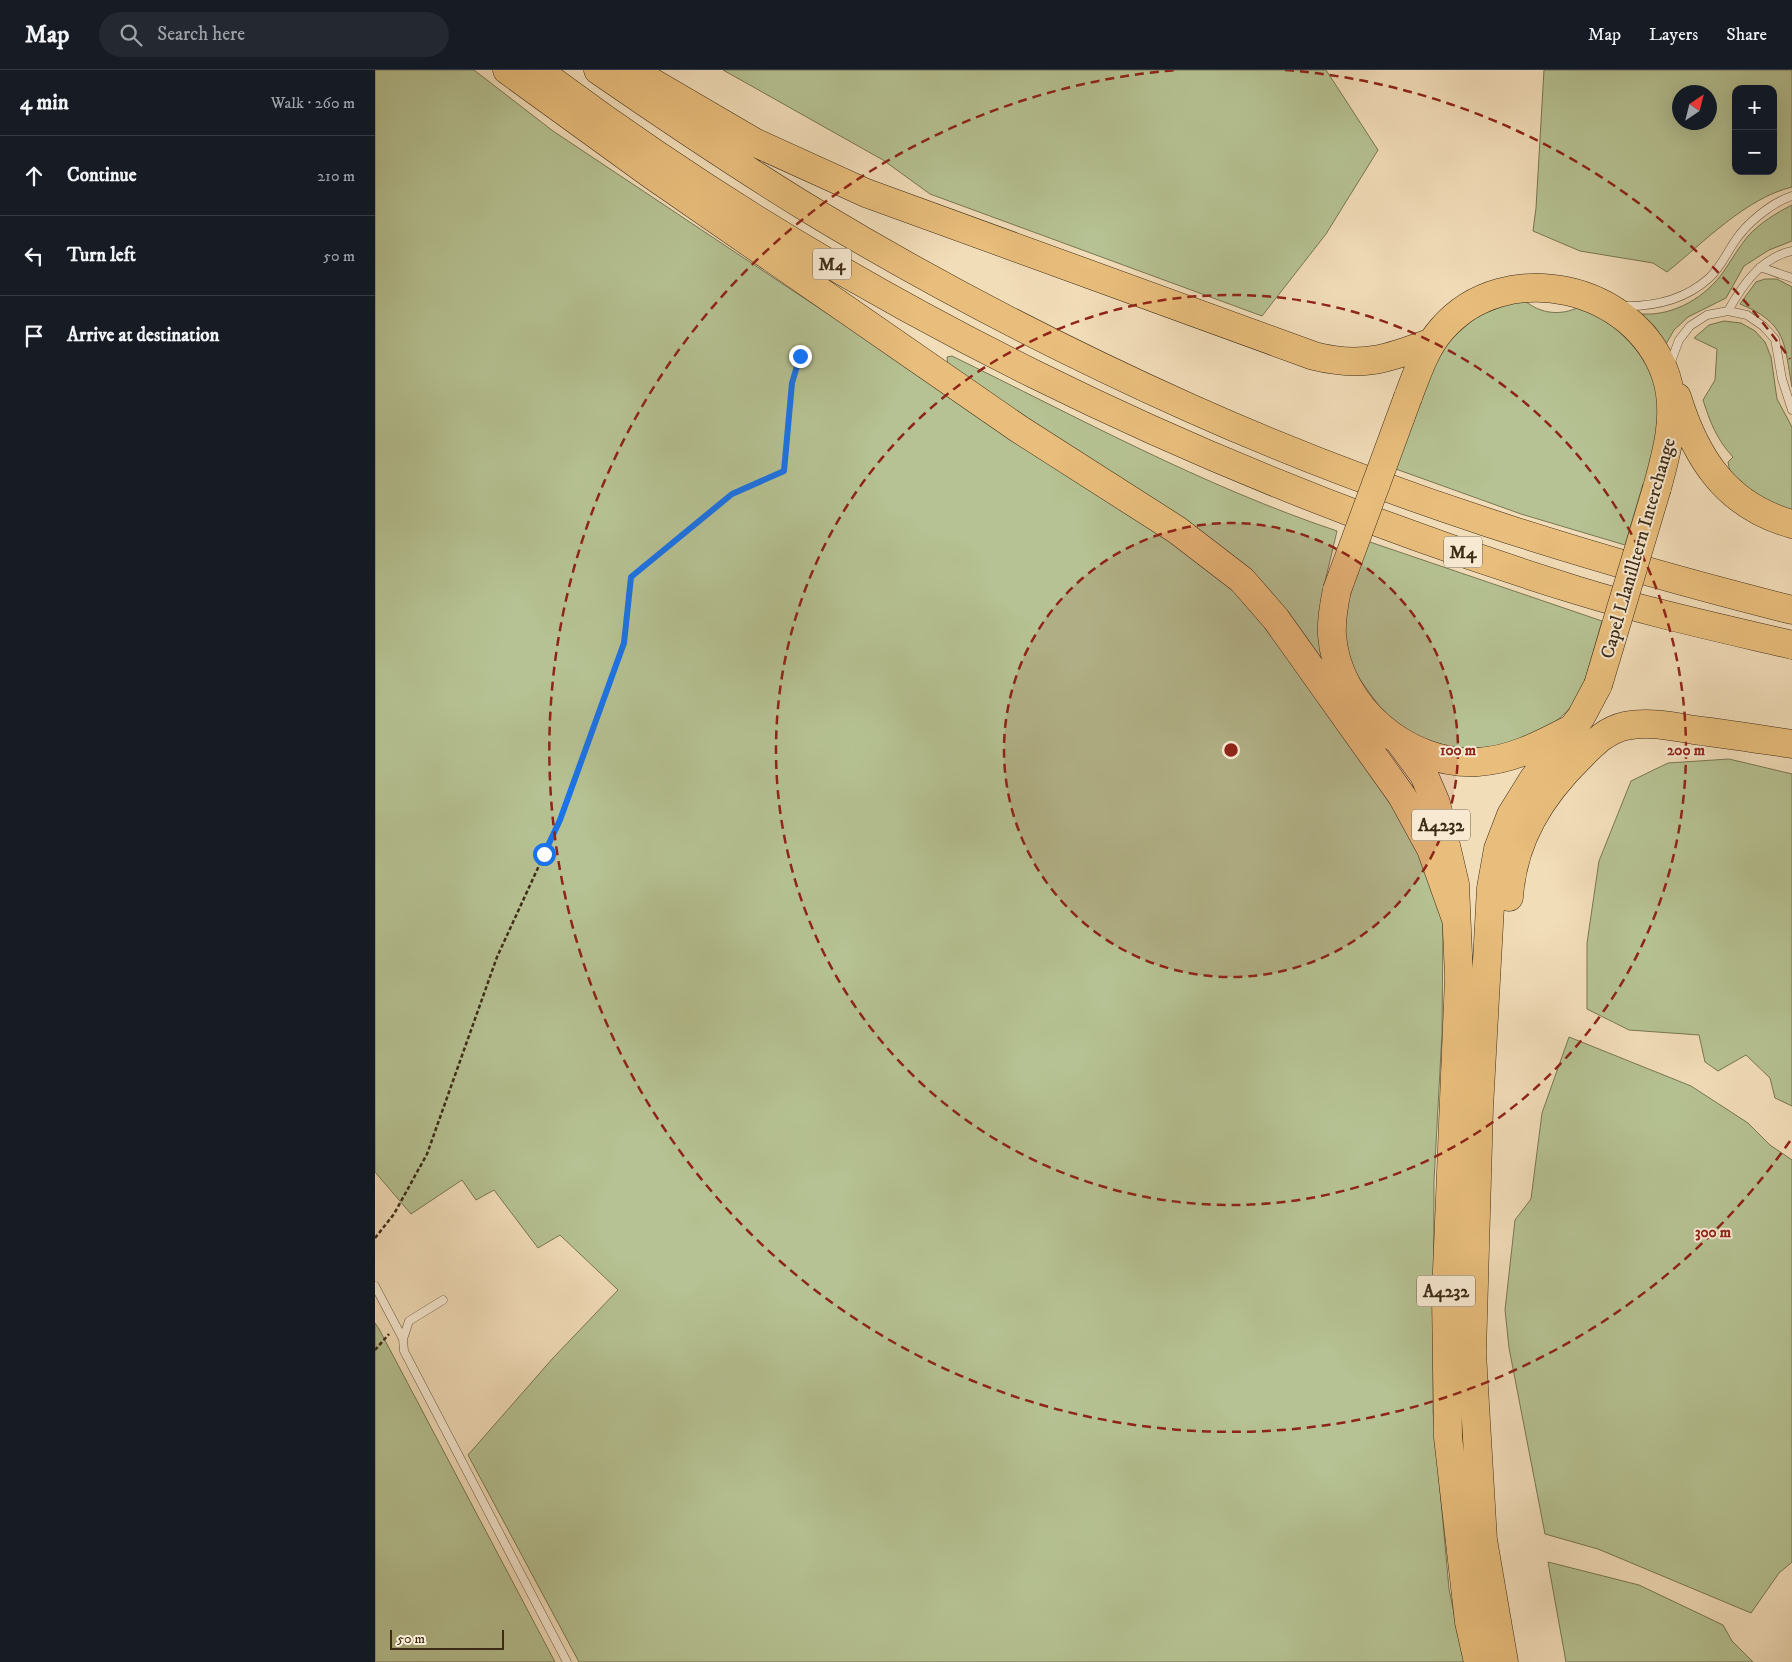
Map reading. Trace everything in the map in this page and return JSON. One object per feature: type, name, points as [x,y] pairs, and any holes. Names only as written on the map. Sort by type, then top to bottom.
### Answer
[{"type":"highway","points":[[507,70],[649,173],[1011,423],[1177,530],[1242,580],[1323,671],[1363,709]]},
{"type":"highway","name":"M4","points":[[538,70],[613,124],[703,184],[840,268],[992,352],[1145,426],[1312,497],[1464,553],[1595,595],[1792,645]]},
{"type":"highway","name":"M4","points":[[598,70],[734,162],[815,213],[1031,332],[1191,409],[1319,462],[1475,519],[1672,580],[1792,610]]},
{"type":"highway","points":[[631,70],[756,143],[865,193],[1315,356],[1346,362],[1374,362],[1432,342]]},
{"type":"highway","name":"Capel Llanilltern Interchange","points":[[1548,287],[1578,293],[1607,305],[1633,325],[1645,338],[1666,376],[1670,401],[1671,425],[1657,488],[1598,685],[1588,706],[1573,727],[1519,754],[1494,760],[1476,762],[1435,757],[1399,741],[1385,732],[1363,709],[1344,677],[1335,650],[1332,623],[1337,590],[1408,397],[1432,342],[1442,329],[1464,310],[1479,300],[1501,292],[1548,287]]},
{"type":"highway","points":[[1666,376],[1676,395],[1694,443],[1721,483],[1739,500],[1758,512],[1792,524]]},
{"type":"highway","points":[[1276,619],[1402,796],[1431,849],[1455,919]]},
{"type":"highway","points":[[1573,727],[1606,711],[1648,706],[1792,730]]},
{"type":"highway","points":[[1472,1279],[1484,1205],[1489,1156],[1509,892],[1519,845],[1534,813],[1554,784],[1601,736],[1613,729],[1627,725],[1667,726],[1792,744]]},
{"type":"highway","name":"A4232","points":[[1504,1662],[1483,1540],[1473,1406],[1472,1279],[1485,978],[1493,868],[1511,815],[1534,778],[1573,727]]},
{"type":"highway","name":"A4232","points":[[1399,741],[1424,775],[1436,803],[1455,884],[1455,919],[1459,977],[1446,1295],[1447,1437],[1469,1622],[1478,1662]]},
{"type":"lane","points":[[1607,305],[1638,307],[1673,300],[1695,289],[1709,278],[1736,240],[1751,224],[1767,210],[1792,196]]},
{"type":"lane","points":[[1728,311],[1739,291],[1760,267],[1784,252],[1792,251]]},
{"type":"lane","points":[[1760,267],[1792,278]]},
{"type":"lane","points":[[1666,376],[1679,340],[1691,326],[1707,315],[1728,311],[1747,315],[1763,326],[1775,339],[1782,380],[1792,410]]},
{"type":"lane","points":[[375,1286],[403,1339],[404,1352],[416,1378],[567,1662]]},
{"type":"lane","points":[[403,1339],[409,1321],[443,1300]]},
{"type":"path","points":[[375,1238],[394,1214],[427,1154],[497,957],[560,820],[624,643],[631,577],[732,494],[784,471],[792,383],[800,356]]},
{"type":"path","points":[[375,1350],[397,1326]]},
{"type":"green space","points":[[375,70],[474,70],[553,131],[1190,555],[1240,596],[1263,623],[1404,818],[1433,887],[1443,923],[1442,1033],[1434,1181],[1433,1412],[1449,1589],[1464,1662],[579,1662],[468,1455],[553,1358],[618,1290],[560,1235],[538,1248],[494,1190],[476,1200],[462,1180],[411,1214],[375,1172]]},
{"type":"green space","points":[[723,70],[1326,70],[1378,150],[1326,234],[1262,316],[930,194],[883,160]]},
{"type":"green space","points":[[1544,70],[1792,70],[1792,187],[1758,201],[1742,211],[1710,235],[1667,272],[1653,263],[1580,251],[1533,231]]},
{"type":"green space","points":[[1792,205],[1792,241],[1769,250],[1744,266],[1726,298],[1688,317],[1674,330],[1666,344],[1655,327],[1642,314],[1666,312],[1699,297],[1717,280],[1753,231],[1780,211]]},
{"type":"green space","points":[[1765,279],[1777,279],[1792,287],[1792,387],[1781,336],[1767,319],[1740,304],[1756,282]]},
{"type":"green space","points":[[1525,301],[1538,309],[1551,312],[1565,312],[1579,307],[1610,324],[1635,349],[1653,379],[1661,414],[1658,440],[1648,486],[1643,484],[1625,545],[1521,514],[1393,468],[1442,347],[1476,317],[1508,304]]},
{"type":"green space","points":[[1724,321],[1741,323],[1755,331],[1765,342],[1771,357],[1777,399],[1792,427],[1792,511],[1763,500],[1731,477],[1728,462],[1733,457],[1718,437],[1708,416],[1703,400],[1715,380],[1717,349],[1694,338],[1709,325]]},
{"type":"green space","points":[[952,356],[1094,427],[1190,472],[1287,513],[1337,531],[1324,586],[1321,616],[1324,664],[1266,591],[948,366],[947,357]]},
{"type":"green space","points":[[1367,541],[1602,621],[1582,691],[1567,712],[1547,728],[1523,739],[1497,746],[1471,748],[1445,745],[1420,738],[1393,721],[1377,703],[1359,677],[1349,659],[1344,640],[1343,628],[1347,602]]},
{"type":"green space","points":[[1729,759],[1792,774],[1792,1106],[1775,1098],[1770,1078],[1746,1055],[1718,1071],[1705,1062],[1699,1035],[1629,1030],[1587,1009],[1587,943],[1599,861],[1631,781],[1668,763]]},
{"type":"green space","points":[[1569,1037],[1691,1086],[1748,1123],[1770,1145],[1792,1160],[1792,1562],[1779,1573],[1751,1613],[1598,1549],[1545,1534],[1509,1348],[1505,1310],[1515,1220],[1531,1199],[1542,1113]]},
{"type":"green space","points":[[375,1323],[379,1329],[555,1662],[375,1662]]},
{"type":"green space","points":[[1548,1562],[1639,1585],[1723,1625],[1732,1641],[1753,1662],[1566,1662]]},
{"type":"route","points":[[544,854],[560,820],[624,643],[631,577],[732,494],[784,471],[792,383],[800,356]]}]
